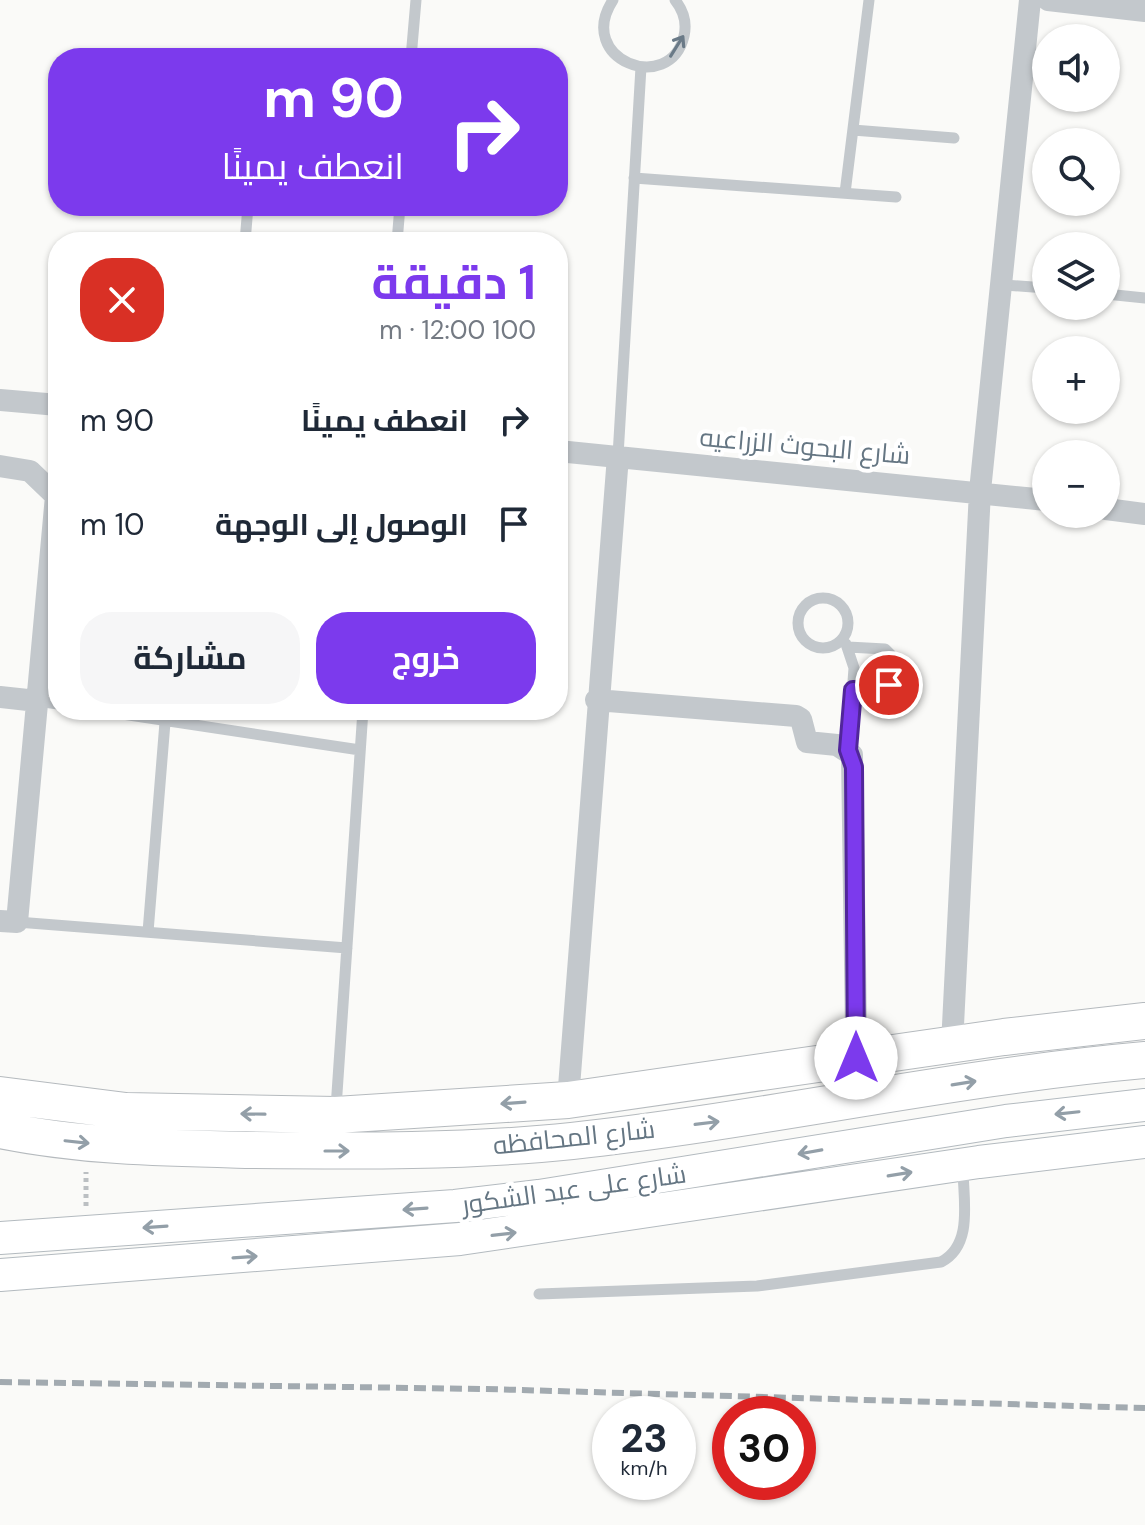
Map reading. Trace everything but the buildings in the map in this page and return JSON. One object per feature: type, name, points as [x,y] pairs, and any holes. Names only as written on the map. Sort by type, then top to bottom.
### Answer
[{"type":"main road","name":"شارع المحافظه","points":[[0,1095],[126,1111],[336,1115],[568,1100],[856,1058],[1145,1021]]},
{"type":"main road","name":"شارع المحافظه","points":[[0,1130],[87,1143],[338,1151],[493,1146],[570,1141],[857,1101],[1061,1068],[1145,1060]]},
{"type":"main road","name":"شارع على عبد الشكور","points":[[0,1238],[455,1206],[539,1196],[1006,1121],[1145,1105]]},
{"type":"main road","name":"شارع على عبد الشكور","points":[[0,1275],[460,1239],[963,1165],[1145,1142]]},
{"type":"street","points":[[952,1045],[980,491],[1004,285],[1030,0]]},
{"type":"street","points":[[1048,0],[1145,11]]},
{"type":"street","points":[[0,400],[48,404]]},
{"type":"street","name":"شارع البحوث الزراعيه","points":[[568,452],[1032,498]]},
{"type":"street","points":[[568,1100],[596,700],[618,456]]},
{"type":"street","points":[[0,466],[30,471],[48,486]]},
{"type":"street","points":[[1120,511],[1145,514]]},
{"type":"street","points":[[9,921],[48,682]]},
{"type":"street","points":[[0,697],[47,702]]},
{"type":"street","points":[[596,700],[796,716],[801,719],[807,742],[837,745],[848,750],[854,767],[857,1101]]},
{"type":"lane","points":[[412,48],[416,0]]},
{"type":"lane","points":[[613,0],[604,22],[609,47],[628,64],[641,67],[665,62],[682,43],[684,18],[675,0]]},
{"type":"lane","points":[[845,193],[869,0]]},
{"type":"lane","points":[[618,456],[641,67]]},
{"type":"lane","points":[[853,130],[954,138]]},
{"type":"lane","points":[[634,178],[896,197]]},
{"type":"lane","points":[[1004,285],[1032,287]]},
{"type":"lane","points":[[1120,295],[1145,298]]},
{"type":"lane","points":[[848,750],[854,668],[845,643],[849,622],[841,605],[824,598],[807,604],[798,620],[802,638],[809,645],[827,649],[845,643],[885,649],[891,655],[888,689],[882,692],[853,690]]},
{"type":"lane","points":[[148,932],[166,720]]},
{"type":"lane","points":[[194,720],[360,750]]},
{"type":"lane","points":[[336,1115],[362,720]]},
{"type":"lane","points":[[9,921],[347,948]]},
{"type":"lane","points":[[539,1294],[757,1286],[941,1262],[950,1258],[961,1241],[963,1165]]},
{"type":"path","points":[[85,1232],[87,1143]]},
{"type":"railway","points":[[0,1382],[486,1389],[1145,1408]]},
{"type":"route","points":[[856,1058],[854,761],[848,750],[853,690],[882,692],[889,685]]}]
